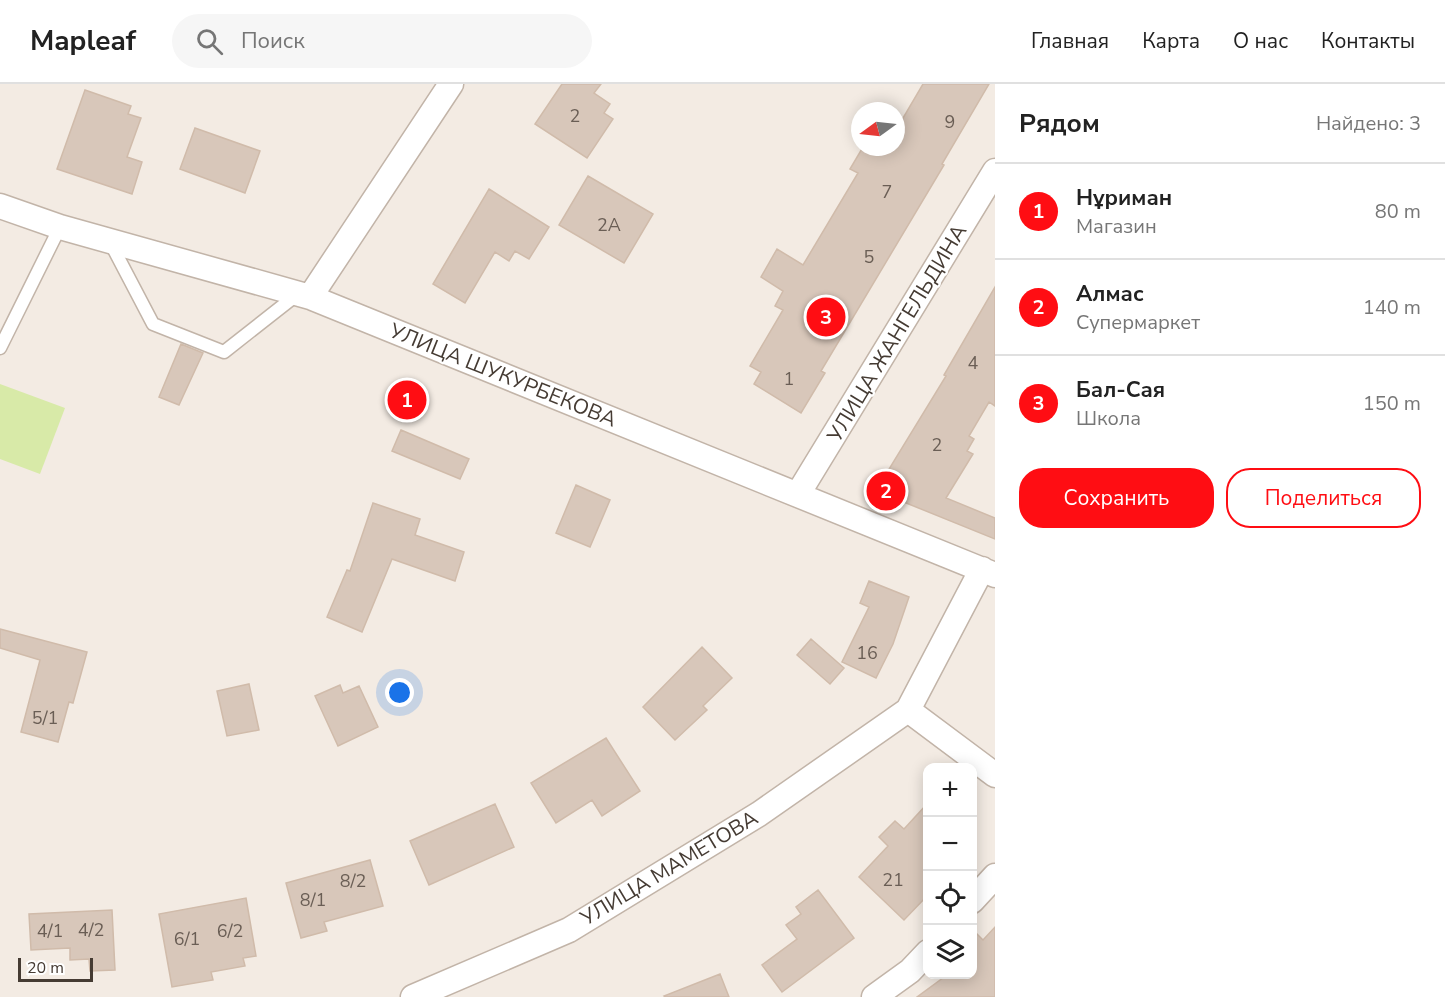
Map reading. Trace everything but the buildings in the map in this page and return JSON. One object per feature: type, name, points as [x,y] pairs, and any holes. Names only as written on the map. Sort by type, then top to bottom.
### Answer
[{"type":"street","points":[[304,295],[451,84]]},
{"type":"street","name":"УЛИЦА ЖАНГЕЛЬДИНА","points":[[798,494],[995,171]]},
{"type":"street","name":"УЛИЦА ШУКУРБЕКОВА","points":[[0,206],[60,227],[304,295],[989,572]]},
{"type":"street","name":"УЛИЦА МАМЕТОВА","points":[[413,997],[569,930],[759,814],[908,710],[989,572]]},
{"type":"street","points":[[908,710],[995,775]]},
{"type":"street","points":[[977,896],[995,876]]},
{"type":"street","points":[[874,997],[910,971],[923,956]]},
{"type":"lane","points":[[0,348],[60,227]]},
{"type":"lane","points":[[110,241],[153,324],[224,352],[304,295]]},
{"type":"green space","points":[[0,384],[65,408],[40,474],[0,459]]},
{"type":"place","name":"Бал-Сая","points":[[826,317]]},
{"type":"place","name":"Нұриман","points":[[407,400]]},
{"type":"place","name":"Алмас","points":[[886,491]]}]
